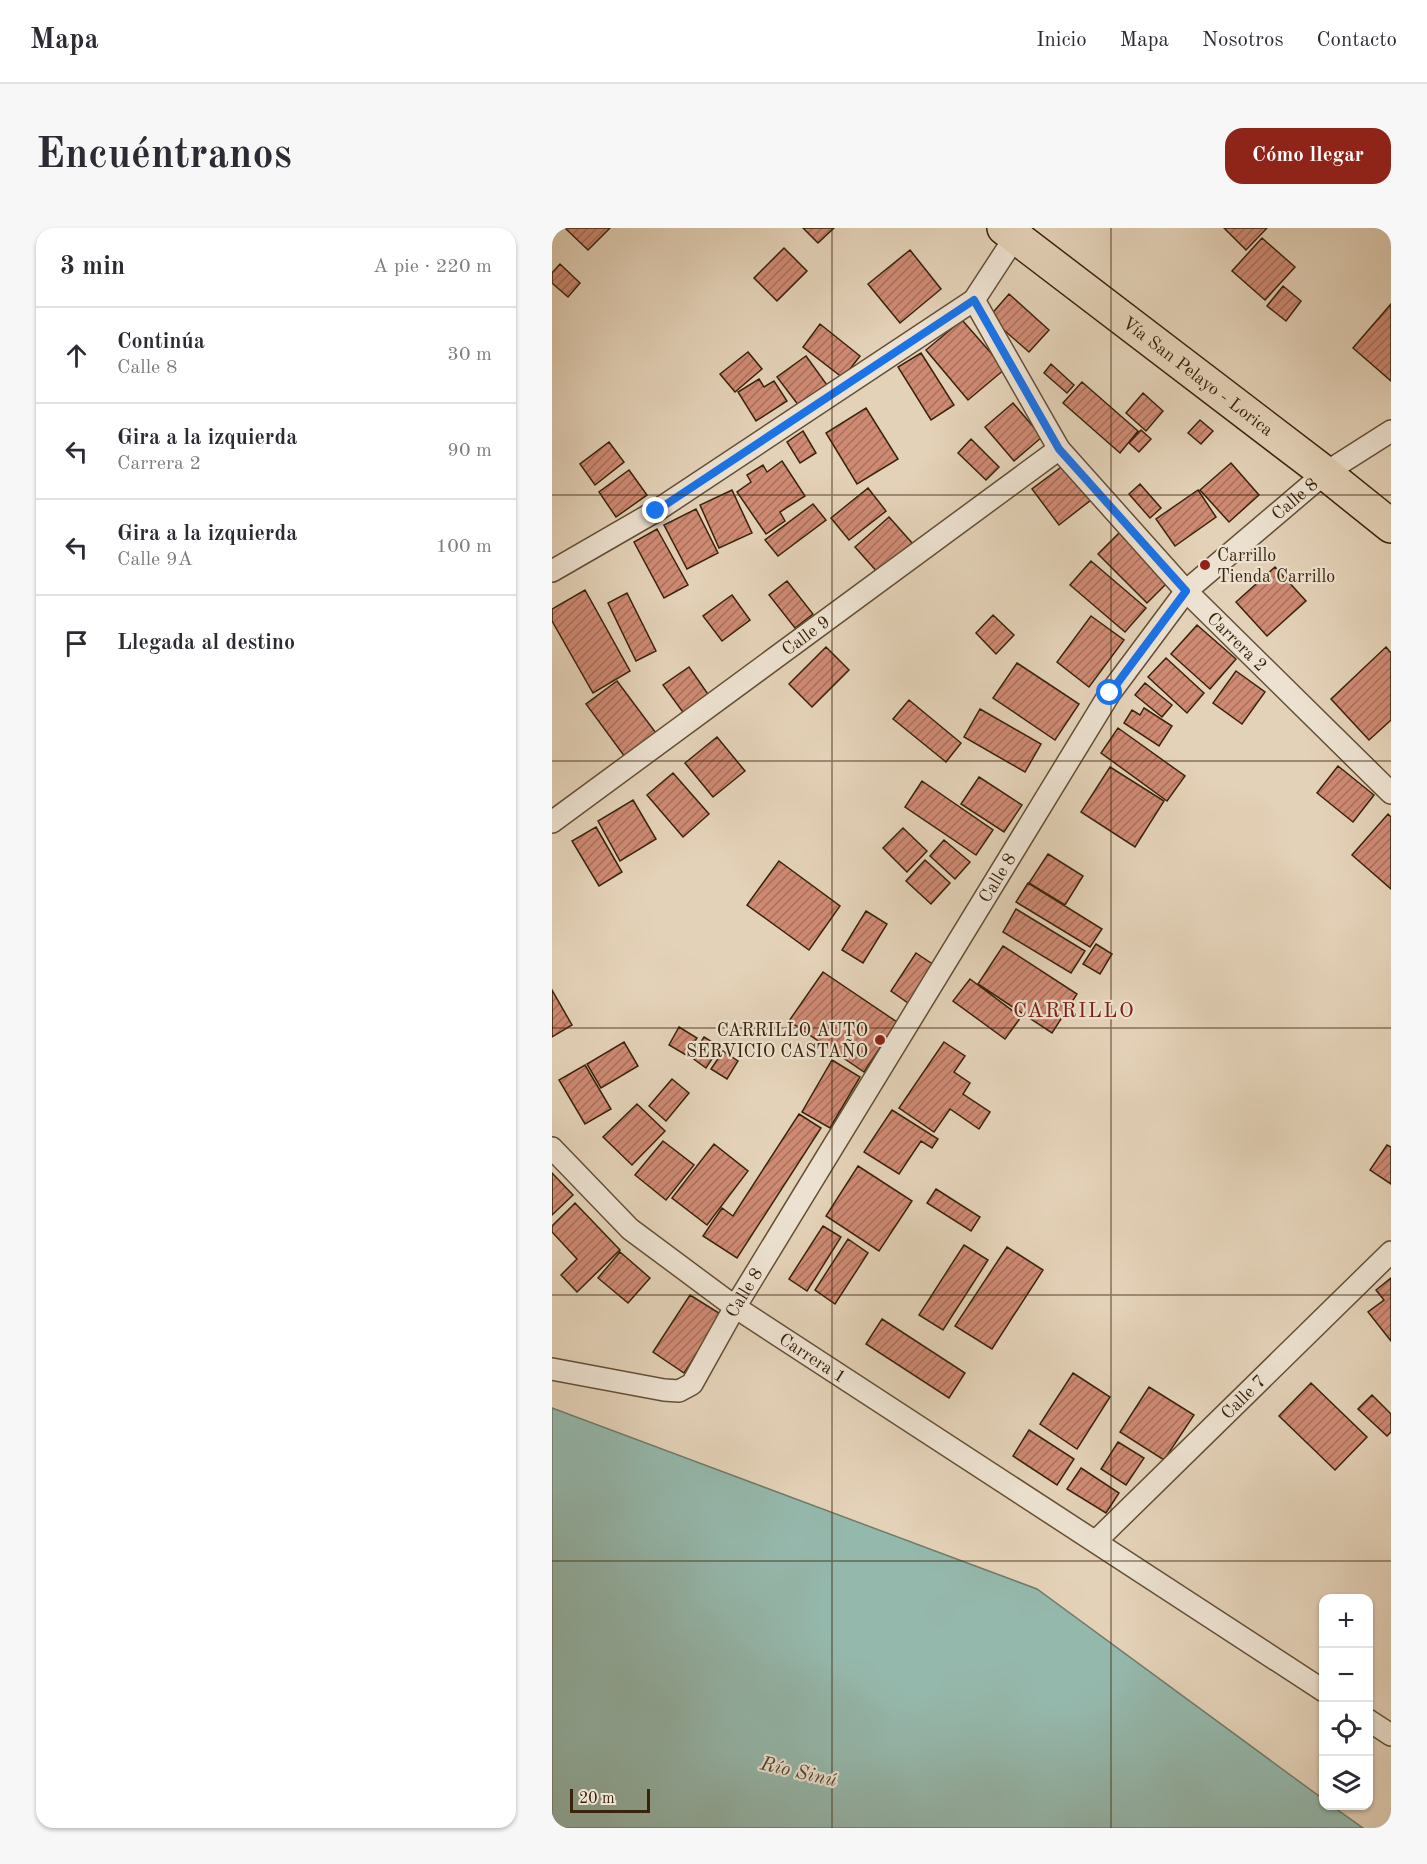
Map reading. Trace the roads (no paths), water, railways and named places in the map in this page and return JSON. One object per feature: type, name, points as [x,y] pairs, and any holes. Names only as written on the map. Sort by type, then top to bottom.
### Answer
[{"type":"main road","name":"Vía San Pelayo - Lorica","points":[[1013,231],[1391,526]]},
{"type":"street","points":[[552,572],[656,511],[974,300],[1013,231]]},
{"type":"street","name":"Carrera 2","points":[[974,300],[1059,449],[1186,591],[1391,793]]},
{"type":"street","name":"Calle 8","points":[[552,1369],[664,1390],[679,1391],[692,1384],[735,1307],[1110,693],[1186,591],[1324,472],[1391,430]]},
{"type":"street","name":"Calle 9","points":[[552,822],[1059,449]]},
{"type":"street","name":"Carrera 1","points":[[552,1148],[630,1229],[735,1307],[1319,1688]]},
{"type":"street","name":"Calle 7","points":[[1096,1541],[1391,1252]]},
{"type":"street","points":[[1373,1723],[1391,1735]]},
{"type":"water","name":"Río Sinú","points":[[552,1408],[1037,1589],[1319,1796],[1319,1810],[1338,1810],[1363,1828],[552,1828]]},
{"type":"place","name":"Carrillo Tienda Carrillo","points":[[1205,565]]},
{"type":"place","name":"CARRILLO AUTO SERVICIO CASTAÑO","points":[[880,1040]]},
{"type":"district","name":"CARRILLO","points":[[1074,1010]]}]
